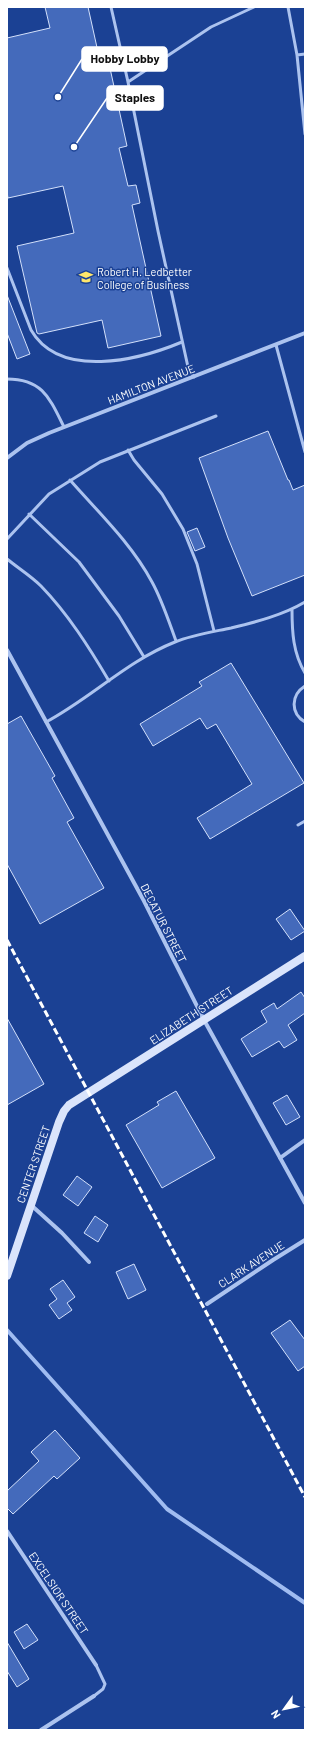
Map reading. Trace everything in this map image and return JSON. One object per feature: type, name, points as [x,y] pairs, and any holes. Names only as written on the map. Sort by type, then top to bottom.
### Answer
[{"type":"street","name":"HAMILTON AVENUE","points":[[7,458],[27,442],[305,334]]},
{"type":"street","name":"DECATUR STREET","points":[[7,650],[144,901],[204,1020],[305,1203]]},
{"type":"street","name":"ELIZABETH STREET","points":[[88,1093],[305,956]]},
{"type":"street","name":"CENTER STREET","points":[[7,1276],[64,1111],[74,1101],[88,1093]]},
{"type":"street","points":[[280,1158],[305,1140]]},
{"type":"street","points":[[31,1205],[62,1233],[89,1262]]},
{"type":"street","name":"CLARK AVENUE","points":[[207,1304],[305,1240]]},
{"type":"street","name":"EXCELSIOR STREET","points":[[7,1531],[96,1665]]},
{"type":"street","points":[[41,1730],[94,1696]]},
{"type":"lane","points":[[110,7],[128,82],[182,342],[188,367],[194,377]]},
{"type":"lane","points":[[128,82],[211,27],[254,7]]},
{"type":"lane","points":[[289,8],[297,55],[305,134]]},
{"type":"lane","points":[[297,55],[305,54]]},
{"type":"lane","points":[[7,268],[31,330],[45,348],[69,358],[90,362],[114,360],[160,351],[182,342]]},
{"type":"lane","points":[[276,345],[305,452]]},
{"type":"lane","points":[[7,379],[23,380],[36,386],[49,400],[64,427]]},
{"type":"lane","points":[[7,539],[49,494],[100,462],[216,416]]},
{"type":"lane","points":[[128,450],[134,460],[162,494],[183,529],[197,564],[214,632]]},
{"type":"lane","points":[[70,480],[119,533],[153,582],[176,641]]},
{"type":"lane","points":[[29,514],[80,562],[119,616],[144,657]]},
{"type":"lane","points":[[7,559],[40,585],[65,614],[88,644],[109,681]]},
{"type":"lane","points":[[46,722],[71,708],[144,657],[176,641],[232,628],[292,609],[305,602]]},
{"type":"lane","points":[[292,609],[292,629],[295,650],[305,673]]},
{"type":"lane","points":[[305,686],[295,696],[293,705],[298,716],[305,722]]},
{"type":"lane","points":[[298,825],[305,821]]},
{"type":"lane","points":[[94,1696],[103,1689],[105,1684],[96,1665]]},
{"type":"building","points":[[45,7],[88,7],[100,61],[108,59],[127,146],[119,148],[128,186],[136,185],[140,203],[132,205],[161,336],[108,348],[102,320],[39,334],[37,333],[17,246],[74,233],[63,186],[8,198],[7,38],[50,28]]},
{"type":"building","points":[[7,295],[30,354],[17,359],[7,333]]},
{"type":"building","points":[[268,431],[293,490],[305,485],[305,575],[252,596],[228,538],[199,458]]},
{"type":"building","points":[[197,528],[205,547],[195,551],[187,532]]},
{"type":"building","points":[[231,663],[304,783],[210,839],[197,818],[252,784],[216,724],[207,729],[200,718],[153,746],[140,724],[202,686],[199,682]]},
{"type":"building","points":[[21,716],[55,776],[52,778],[74,818],[67,822],[104,888],[40,924],[7,864],[7,724]]},
{"type":"building","points":[[290,909],[305,931],[291,940],[276,919]]},
{"type":"building","points":[[301,992],[305,998],[305,1013],[288,1025],[297,1040],[284,1048],[279,1041],[252,1057],[241,1039],[267,1022],[261,1011],[274,1003],[277,1009]]},
{"type":"building","points":[[7,1018],[44,1084],[7,1105]]},
{"type":"building","points":[[176,1091],[215,1158],[162,1188],[126,1125],[159,1105],[157,1102]]},
{"type":"building","points":[[287,1095],[300,1117],[286,1125],[273,1103]]},
{"type":"building","points":[[77,1176],[92,1187],[78,1206],[63,1195]]},
{"type":"building","points":[[95,1216],[108,1225],[98,1242],[84,1233]]},
{"type":"building","points":[[134,1264],[146,1290],[128,1299],[116,1272]]},
{"type":"building","points":[[63,1280],[75,1297],[67,1303],[72,1310],[59,1319],[49,1305],[57,1299],[50,1289]]},
{"type":"building","points":[[290,1320],[305,1340],[305,1366],[298,1371],[271,1333]]},
{"type":"building","points":[[55,1430],[80,1458],[57,1479],[54,1476],[13,1514],[7,1508],[7,1491],[39,1461],[31,1452]]},
{"type":"building","points":[[27,1624],[38,1640],[24,1649],[14,1632]]},
{"type":"building","points":[[7,1642],[29,1679],[17,1687],[7,1671]]},
{"type":"waterway","points":[[7,1330],[167,1509],[305,1603]]},
{"type":"railway","points":[[7,940],[305,1497]]},
{"type":"place","name":"Hobby Lobby","points":[[58,97]]},
{"type":"place","name":"Staples","points":[[74,147]]},
{"type":"place","name":"Robert H. Ledbetter College of Business","points":[[86,277]]}]
